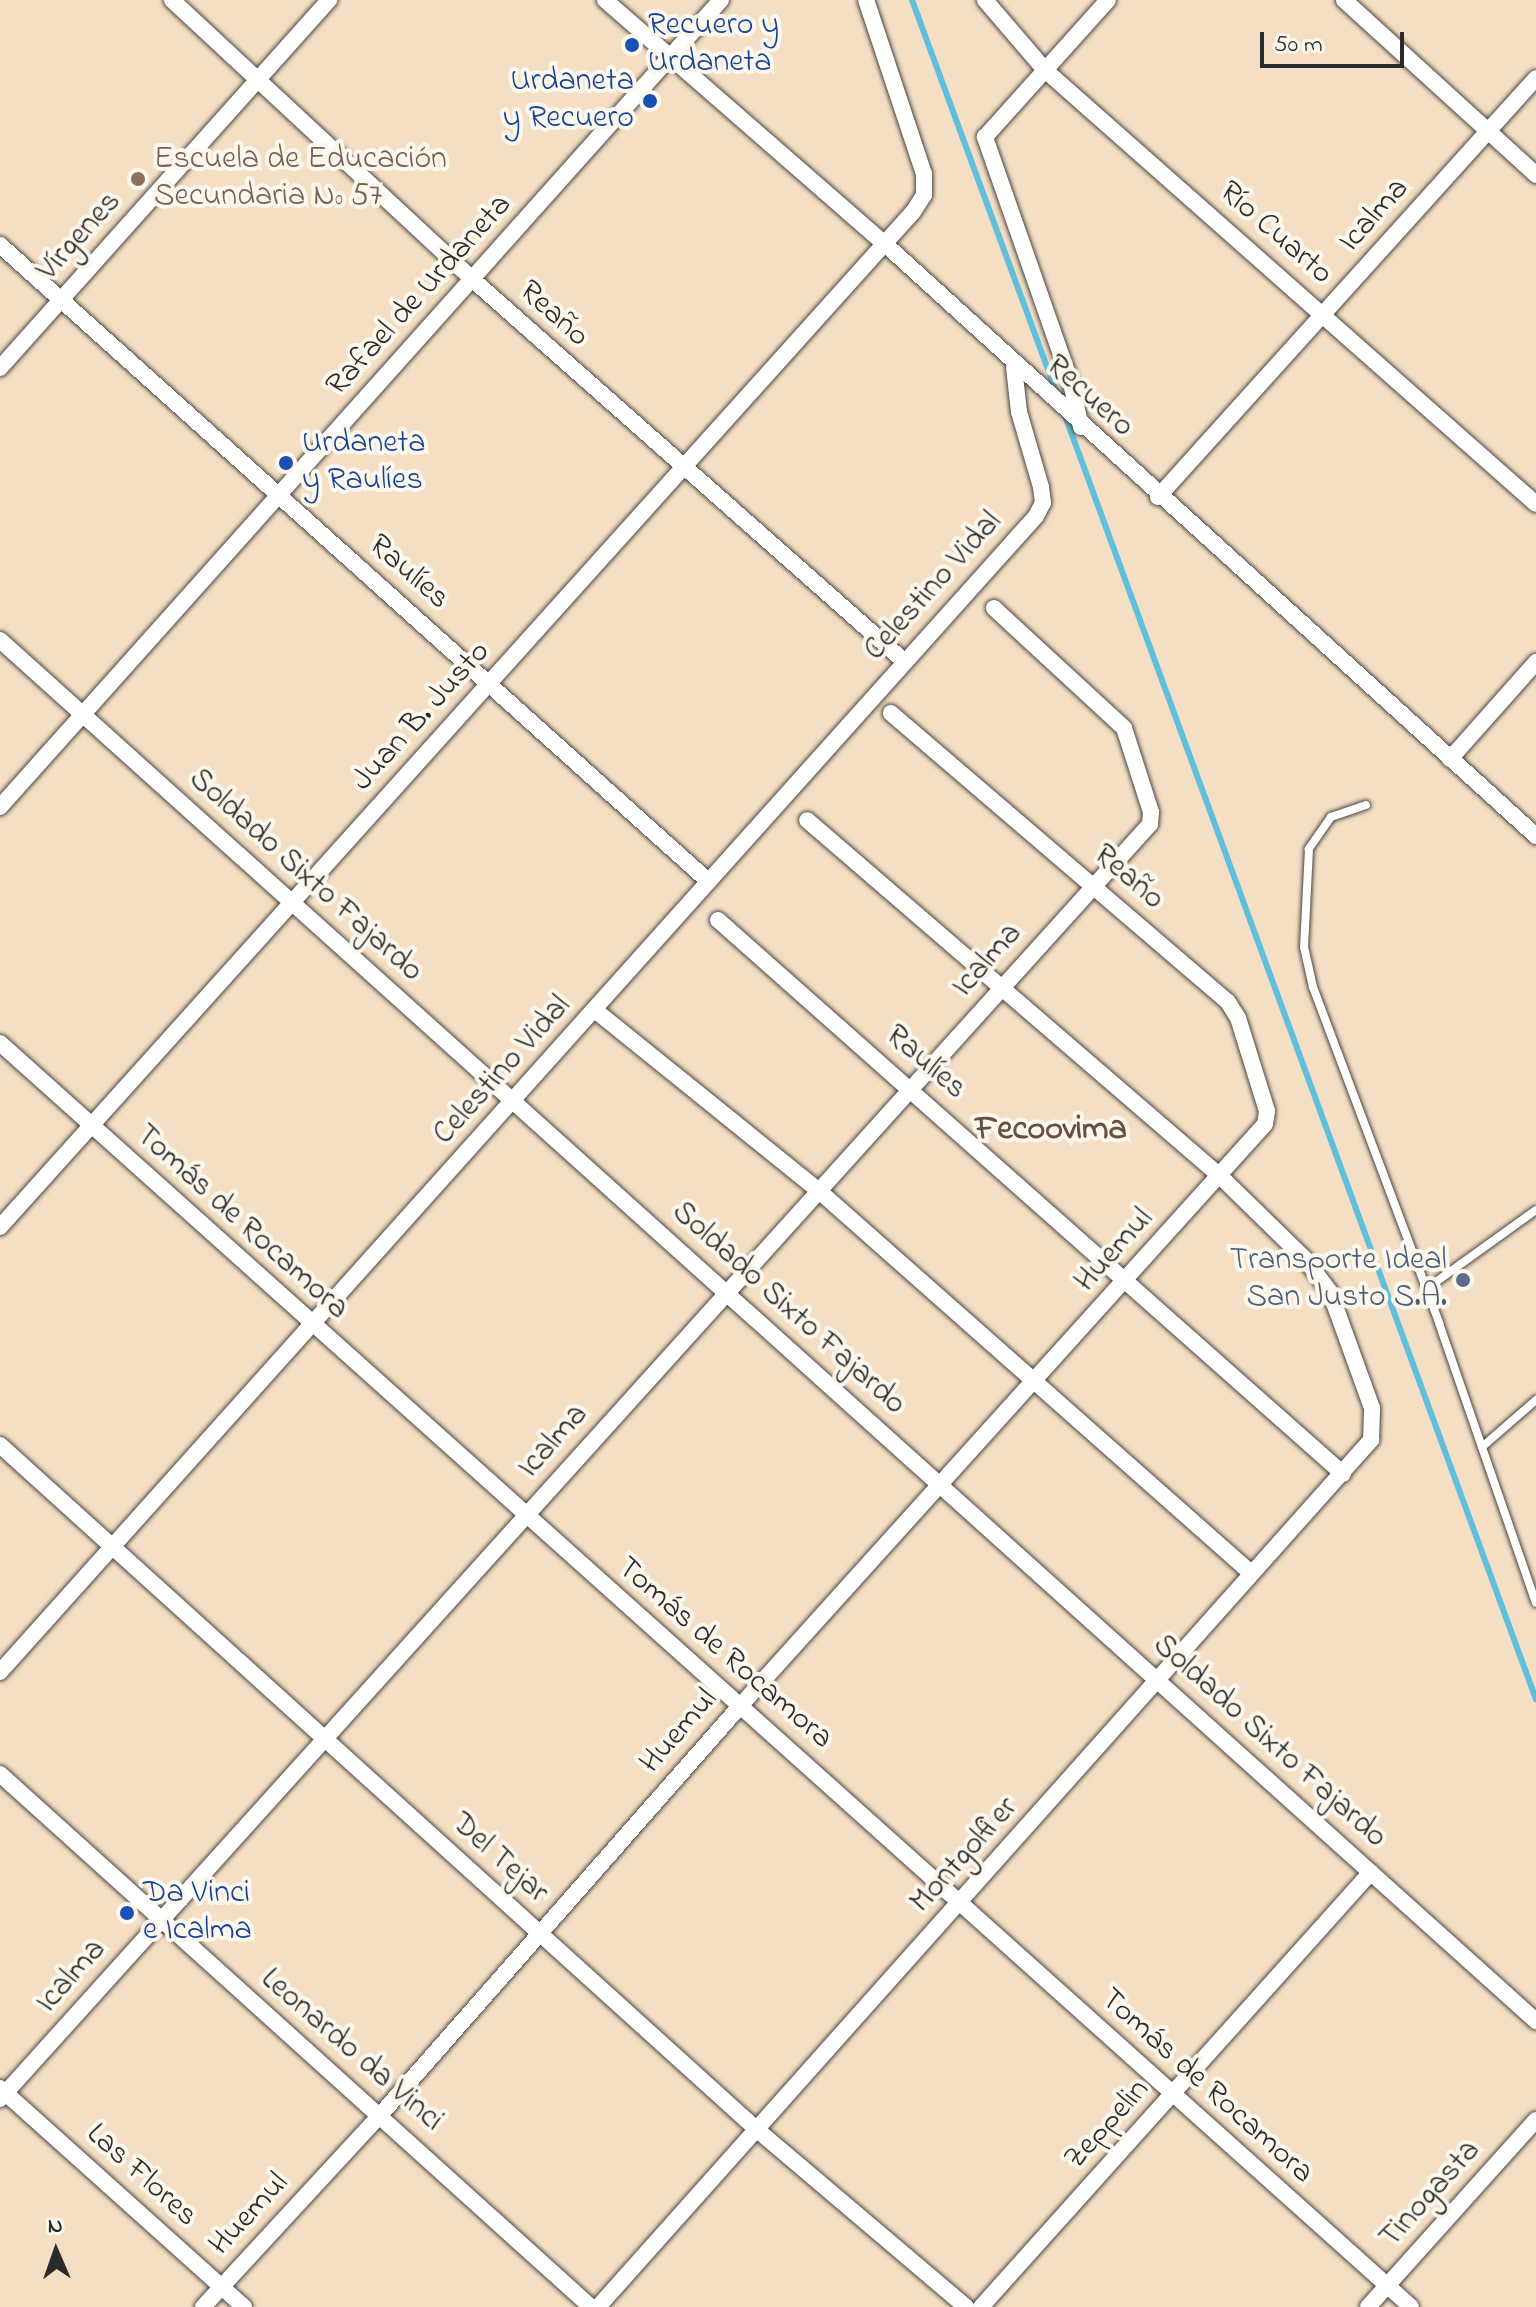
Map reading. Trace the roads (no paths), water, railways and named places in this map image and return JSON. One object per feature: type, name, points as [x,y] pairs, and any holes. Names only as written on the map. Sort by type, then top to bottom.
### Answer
[{"type":"street","name":"Reaño","points":[[172,0],[472,279],[682,468],[905,662]]},
{"type":"street","name":"Vírgenes","points":[[0,368],[329,0]]},
{"type":"street","name":"Recuero","points":[[605,0],[885,244],[1014,367],[1536,836]]},
{"type":"street","name":"Rafael de Urdaneta","points":[[0,807],[721,0]]},
{"type":"street","name":"Juan B. Justo","points":[[0,1227],[885,244],[924,195],[924,174],[866,0]]},
{"type":"street","name":"Río Cuarto","points":[[985,0],[1045,70],[1536,504]]},
{"type":"street","points":[[1081,427],[1071,383],[985,143],[989,129],[1108,0]]},
{"type":"street","points":[[1344,0],[1536,175]]},
{"type":"street","name":"Icalma","points":[[1158,497],[1536,78]]},
{"type":"street","name":"Raulíes","points":[[0,245],[276,497],[491,683],[707,880]]},
{"type":"street","name":"Celestino Vidal","points":[[0,1672],[596,1011],[707,880],[905,662],[1043,503],[1019,412],[1014,367]]},
{"type":"street","name":"Icalma","points":[[2,2093],[1150,824],[1151,812],[1124,728],[994,608]]},
{"type":"street","name":"Soldado Sixto Fajardo","points":[[0,640],[728,1291],[1536,2021]]},
{"type":"street","points":[[1450,759],[1536,662]]},
{"type":"street","name":"Reaño","points":[[891,713],[1228,1002],[1238,1018],[1267,1111],[1265,1124]]},
{"type":"street","points":[[807,820],[1220,1176]]},
{"type":"street","name":"Raulíes","points":[[718,920],[1128,1279],[1343,1474]]},
{"type":"street","points":[[596,1011],[818,1190],[1251,1573]]},
{"type":"street","name":"Tomás de Rocamora","points":[[0,1043],[524,1516],[741,1705],[1172,2096],[1411,2307]]},
{"type":"street","name":"Huemul","points":[[203,2307],[382,2113],[741,1705],[1265,1124]]},
{"type":"street","name":"Montgolfier","points":[[598,2307],[755,2128],[1160,1681],[1251,1573],[1371,1440],[1372,1408],[1330,1292],[1307,1261],[1220,1176]]},
{"type":"street","name":"Del Tejar","points":[[0,1445],[755,2128],[966,2307]]},
{"type":"street","name":"Leonardo da Vinci","points":[[0,1774],[382,2113],[591,2307]]},
{"type":"street","name":"Zeppelin","points":[[981,2307],[1371,1872]]},
{"type":"street","name":"Las Flores","points":[[2,2093],[244,2307]]},
{"type":"street","name":"Tinogasta","points":[[1368,2307],[1536,2120]]},
{"type":"lane","points":[[1366,805],[1331,817],[1309,849],[1304,947],[1313,987],[1426,1289],[1535,1598]]},
{"type":"lane","points":[[1426,1289],[1536,1210]]},
{"type":"lane","points":[[1482,1447],[1536,1400]]},
{"type":"waterway","points":[[912,0],[1057,395]]},
{"type":"waterway","points":[[1064,413],[1536,1699]]},
{"type":"place","name":"Recuero y Urdaneta","points":[[632,45]]},
{"type":"place","name":"Urdaneta y Recuero","points":[[650,101]]},
{"type":"place","name":"Escuela de Educación Secundaria Nº 57","points":[[138,179]]},
{"type":"place","name":"Urdaneta y Raulíes","points":[[286,463]]},
{"type":"place","name":"Transporte Ideal San Justo S.A.","points":[[1463,1280]]},
{"type":"place","name":"Da Vinci e Icalma","points":[[127,1913]]},
{"type":"district","name":"Fecoovima","points":[[1051,1131]]}]
